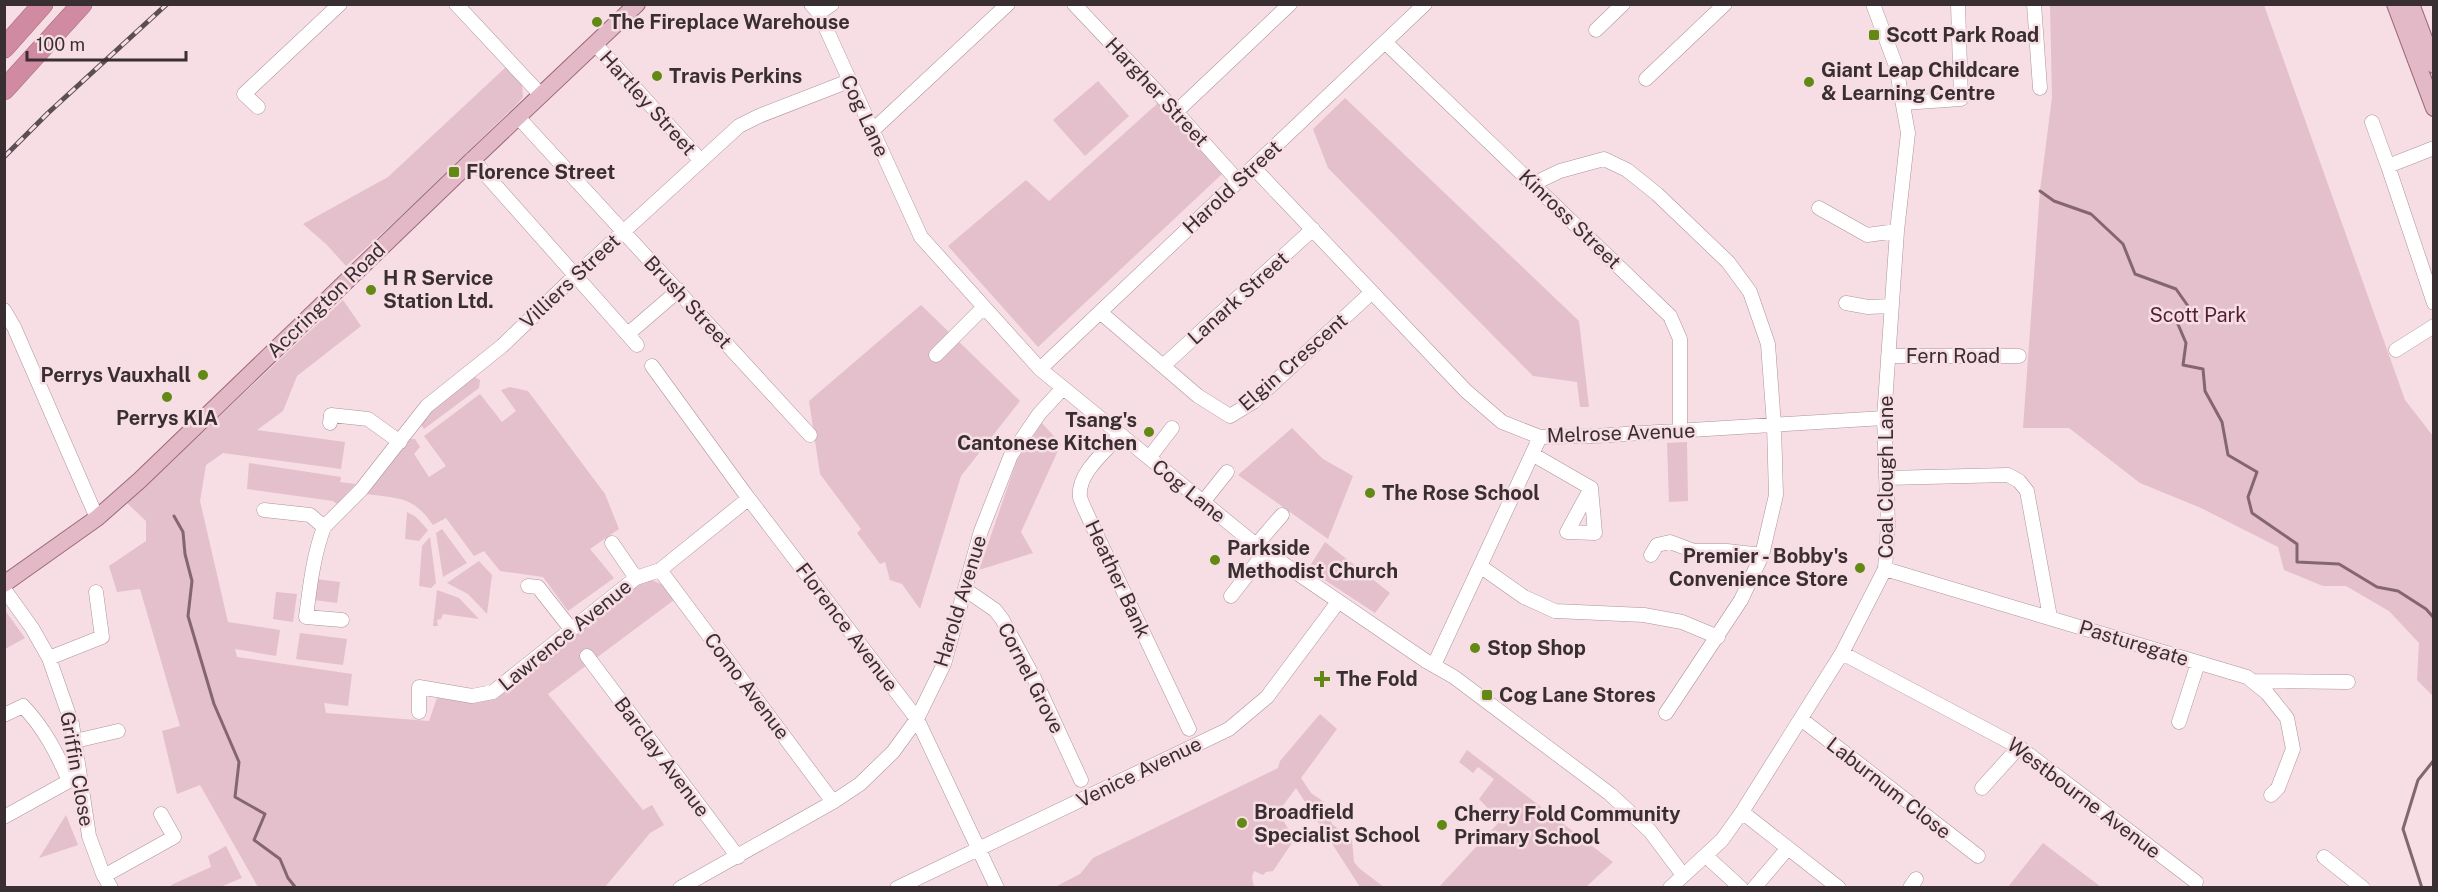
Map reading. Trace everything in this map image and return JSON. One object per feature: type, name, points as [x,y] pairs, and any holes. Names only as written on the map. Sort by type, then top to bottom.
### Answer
[{"type":"highway","points":[[4,30],[26,4]]},
{"type":"highway","points":[[4,48],[43,4]]},
{"type":"highway","points":[[4,76],[67,4]]},
{"type":"highway","points":[[4,90],[82,4]]},
{"type":"main road","name":"Accrington Road","points":[[4,584],[97,518],[140,480],[472,159],[596,45],[637,4]]},
{"type":"main road","points":[[2395,4],[2412,27],[2429,67],[2433,108]]},
{"type":"main road","points":[[2411,4],[2412,27]]},
{"type":"street","points":[[258,107],[244,94],[340,4]]},
{"type":"street","points":[[456,4],[541,95]]},
{"type":"street","points":[[815,9],[832,4]]},
{"type":"street","points":[[872,131],[1008,4]]},
{"type":"street","name":"Hargher Street","points":[[1074,4],[1238,181]]},
{"type":"street","points":[[1176,112],[1290,4]]},
{"type":"street","name":"Harold Street","points":[[1040,369],[1425,4]]},
{"type":"street","points":[[1596,30],[1623,4]]},
{"type":"street","points":[[1646,79],[1725,4]]},
{"type":"street","name":"Coal Clough Lane","points":[[1670,888],[1722,840],[1742,812],[1842,653],[1886,569],[1884,418],[1897,231],[1908,133],[1896,66],[1873,4]]},
{"type":"street","points":[[1903,103],[1961,99],[1958,4]]},
{"type":"street","points":[[2034,4],[2040,88]]},
{"type":"street","name":"Cog Lane","points":[[815,9],[921,237],[1040,369],[1261,549],[1464,684],[1610,794],[1650,831],[1683,875]]},
{"type":"street","points":[[2412,27],[2433,38]]},
{"type":"street","name":"Kinross Street","points":[[1385,42],[1670,316],[1680,339],[1680,431]]},
{"type":"street","name":"Hartley Street","points":[[596,45],[701,161]]},
{"type":"street","name":"Villiers Street","points":[[342,620],[306,618],[315,553],[324,527],[361,490],[427,406],[502,346],[622,232],[748,120],[849,81]]},
{"type":"street","name":"Brush Street","points":[[518,117],[810,435]]},
{"type":"street","points":[[2372,122],[2433,303]]},
{"type":"street","points":[[2388,166],[2433,148]]},
{"type":"street","points":[[472,159],[638,345]]},
{"type":"street","points":[[1533,184],[1560,171],[1604,159],[1627,170],[1657,194],[1728,262],[1750,292],[1768,344],[1776,495],[1762,555],[1741,600],[1666,713]]},
{"type":"street","name":"Melrose Avenue","points":[[1253,167],[1466,391],[1502,422],[1540,437],[1594,436],[1884,418]]},
{"type":"street","points":[[1819,208],[1867,235],[1897,231]]},
{"type":"street","name":"Lanark Street","points":[[1163,366],[1313,230]]},
{"type":"street","points":[[629,333],[679,290]]},
{"type":"street","name":"Elgin Crescent","points":[[1100,312],[1197,396],[1230,416],[1253,402],[1372,292]]},
{"type":"street","points":[[1846,303],[1868,307],[1891,306]]},
{"type":"street","points":[[936,355],[984,307]]},
{"type":"street","points":[[4,310],[97,518]]},
{"type":"street","points":[[2396,350],[2433,326]]},
{"type":"street","name":"Fern Road","points":[[1888,356],[2019,356]]},
{"type":"street","name":"Florence Avenue","points":[[652,366],[748,499],[917,719],[997,888]]},
{"type":"street","name":"Harold Avenue","points":[[680,888],[693,878],[738,857],[833,802],[860,784],[893,752],[917,719],[944,664],[981,531],[1011,455],[1040,414],[1063,388]]},
{"type":"street","points":[[330,423],[331,415],[368,419],[400,442]]},
{"type":"street","points":[[1149,458],[1172,428]]},
{"type":"street","name":"Heather Bank","points":[[1120,435],[1090,468],[1082,481],[1080,496],[1189,729]]},
{"type":"street","points":[[1434,665],[1540,437]]},
{"type":"street","points":[[1532,454],[1591,488]]},
{"type":"street","points":[[1203,502],[1227,472]]},
{"type":"street","points":[[1886,478],[2008,475],[2019,481],[2027,491],[2050,617]]},
{"type":"street","name":"Lawrence Avenue","points":[[419,712],[419,687],[472,696],[493,692],[636,578],[660,570],[748,499]]},
{"type":"street","points":[[264,510],[310,514],[324,527]]},
{"type":"street","points":[[1231,596],[1282,515]]},
{"type":"street","points":[[1651,555],[1657,545],[1670,542],[1694,551],[1727,551],[1762,555]]},
{"type":"street","points":[[612,543],[636,578]]},
{"type":"street","points":[[1480,566],[1524,597],[1555,611],[1644,615],[1682,622],[1718,637]]},
{"type":"street","name":"Pasturegate","points":[[1886,569],[2247,677],[2267,693],[2287,718],[2294,749],[2278,788],[2271,795]]},
{"type":"street","name":"Como Avenue","points":[[660,570],[833,802]]},
{"type":"street","points":[[528,586],[538,587],[571,629]]},
{"type":"street","name":"Griffin Close","points":[[4,589],[32,628],[49,658],[72,724],[89,836],[108,882]]},
{"type":"street","name":"Cornel Grove","points":[[966,590],[995,610],[1002,619],[1034,678],[1081,780]]},
{"type":"street","points":[[49,658],[102,637],[96,592]]},
{"type":"street","name":"Venice Avenue","points":[[897,888],[1229,729],[1267,698],[1338,602]]},
{"type":"street","name":"Westbourne Avenue","points":[[1842,653],[2019,747],[2197,881]]},
{"type":"street","name":"Barclay Avenue","points":[[587,656],[738,857]]},
{"type":"street","points":[[2179,722],[2198,663]]},
{"type":"street","points":[[2252,681],[2348,682]]},
{"type":"street","points":[[4,715],[23,705],[50,740],[69,781],[4,817]]},
{"type":"street","name":"Laburnum Close","points":[[1800,719],[1978,856]]},
{"type":"street","points":[[75,741],[118,731]]},
{"type":"street","points":[[1982,788],[2019,747]]},
{"type":"street","points":[[1742,812],[1839,888]]},
{"type":"street","points":[[108,882],[174,837],[161,814]]},
{"type":"street","points":[[1754,888],[1788,848]]},
{"type":"street","points":[[1706,856],[1741,888]]},
{"type":"street","points":[[2324,857],[2363,888]]},
{"type":"green space","name":"Scott Park","points":[[2050,5],[2264,5],[2405,400],[2433,436],[2433,696],[2417,680],[2419,643],[2389,611],[2346,586],[2323,586],[2284,570],[2278,547],[2201,508],[2140,483],[2069,428],[2023,428],[2040,191],[2052,97]]},
{"type":"green space","points":[[506,67],[522,84],[523,97],[401,216],[346,266],[303,224],[388,177]]},
{"type":"green space","points":[[1098,81],[1129,116],[1085,156],[1053,120]]},
{"type":"green space","points":[[1345,98],[1579,321],[1589,407],[1580,407],[1577,382],[1533,376],[1328,168],[1313,129]]},
{"type":"green space","points":[[1158,103],[1222,174],[1038,347],[948,246],[1026,180],[1049,201]]},
{"type":"green space","points":[[343,300],[361,326],[297,376],[283,411],[257,430],[345,442],[341,469],[223,453],[206,465],[200,501],[228,622],[280,630],[276,656],[235,649],[237,657],[352,674],[348,706],[324,703],[326,713],[429,721],[437,698],[477,702],[500,695],[634,586],[650,579],[671,589],[678,597],[548,694],[643,810],[652,805],[664,825],[650,833],[605,887],[258,887],[200,785],[177,794],[162,731],[180,726],[140,589],[117,592],[109,566],[146,541],[146,521],[127,503]]},
{"type":"green space","points":[[921,305],[1020,401],[961,476],[920,609],[902,584],[890,580],[885,562],[880,564],[857,533],[861,529],[820,474],[809,401]]},
{"type":"green space","points":[[473,376],[480,380],[479,388],[424,429],[420,424],[427,414]]},
{"type":"green space","points":[[510,387],[528,391],[605,494],[619,529],[590,549],[614,578],[568,611],[543,577],[500,571],[484,551],[474,556],[446,518],[433,525],[419,509],[405,500],[367,494],[410,439],[415,439],[420,447],[414,454],[429,477],[446,466],[424,436],[480,394],[502,422],[516,411],[501,390]]},
{"type":"green space","points":[[1042,423],[1061,444],[1021,532],[1033,553],[979,570],[1017,460]]},
{"type":"green space","points":[[1292,428],[1323,459],[1353,476],[1328,539],[1238,475]]},
{"type":"green space","points":[[1687,442],[1688,501],[1669,502],[1667,443]]},
{"type":"green space","points":[[249,463],[341,477],[340,482],[356,484],[337,504],[333,501],[247,489]]},
{"type":"green space","points":[[407,512],[416,517],[428,530],[419,541],[405,539]]},
{"type":"green space","points":[[442,529],[467,563],[443,577],[436,533]]},
{"type":"green space","points":[[430,537],[436,583],[431,588],[419,586],[422,546]]},
{"type":"green space","points":[[1325,542],[1390,593],[1375,613],[1308,569]]},
{"type":"green space","points":[[479,561],[492,575],[487,614],[468,594],[447,583]]},
{"type":"green space","points":[[316,579],[340,582],[337,603],[314,600]]},
{"type":"green space","points":[[437,590],[459,598],[479,619],[443,614],[441,619],[437,620],[438,626],[433,626]]},
{"type":"green space","points":[[276,592],[297,594],[293,622],[273,619]]},
{"type":"green space","points":[[4,609],[25,638],[5,649],[4,649]]},
{"type":"green space","points":[[300,633],[347,639],[343,665],[296,659]]},
{"type":"green space","name":"Broadfield Specialist School","points":[[1320,714],[1337,729],[1301,778],[1311,793],[1324,802],[1332,824],[1352,840],[1354,862],[1384,887],[1360,887],[1296,788],[1278,812],[1289,830],[1287,835],[1294,840],[1273,871],[1263,875],[1254,871],[1252,877],[1254,887],[1055,887],[1080,874],[1093,858],[1278,768],[1280,761]]},
{"type":"green space","points":[[1467,750],[1613,862],[1586,887],[1439,887],[1500,821],[1479,799],[1494,779],[1478,767],[1473,773],[1459,762]]},
{"type":"green space","points":[[66,815],[78,845],[39,858]]},
{"type":"green space","points":[[2043,843],[2101,887],[2008,887]]},
{"type":"green space","points":[[226,846],[242,878],[220,887],[173,888],[171,885],[211,867],[208,856]]},
{"type":"waterway","points":[[2040,191],[2054,201],[2091,214],[2123,244],[2135,274],[2176,289],[2188,306],[2177,322],[2186,343],[2183,365],[2203,369],[2205,391],[2222,422],[2228,455],[2257,472],[2248,497],[2252,513],[2297,544],[2297,562],[2339,564],[2377,587],[2398,591],[2426,609],[2434,618]]},
{"type":"waterway","points":[[174,516],[183,532],[185,554],[192,581],[188,616],[214,704],[239,762],[235,797],[265,814],[254,840],[280,859],[288,878],[296,888]]},
{"type":"waterway","points":[[2422,888],[2403,829],[2418,780],[2434,760]]},
{"type":"railway","points":[[4,157],[48,113],[167,4]]},
{"type":"place","name":"The Fireplace Warehouse","points":[[597,22]]},
{"type":"place","name":"Scott Park Road","points":[[1874,35]]},
{"type":"place","name":"Travis Perkins","points":[[657,76]]},
{"type":"place","name":"Giant Leap Childcare & Learning Centre","points":[[1809,82]]},
{"type":"place","name":"Florence Street","points":[[454,172]]},
{"type":"place","name":"H R Service Station Ltd.","points":[[371,290]]},
{"type":"place","name":"Perrys Vauxhall","points":[[203,375]]},
{"type":"place","name":"Perrys KIA","points":[[167,397]]},
{"type":"place","name":"Tsang's Cantonese Kitchen","points":[[1149,432]]},
{"type":"place","name":"The Rose School","points":[[1370,493]]},
{"type":"place","name":"Parkside Methodist Church","points":[[1215,560]]},
{"type":"place","name":"Premier - Bobby's Convenience Store","points":[[1860,568]]},
{"type":"place","name":"Stop Shop","points":[[1475,648]]},
{"type":"place","name":"The Fold","points":[[1322,679]]},
{"type":"place","name":"Cog Lane Stores","points":[[1487,695]]},
{"type":"place","name":"Broadfield Specialist School","points":[[1242,823]]},
{"type":"place","name":"Cherry Fold Community Primary School","points":[[1442,825]]}]
